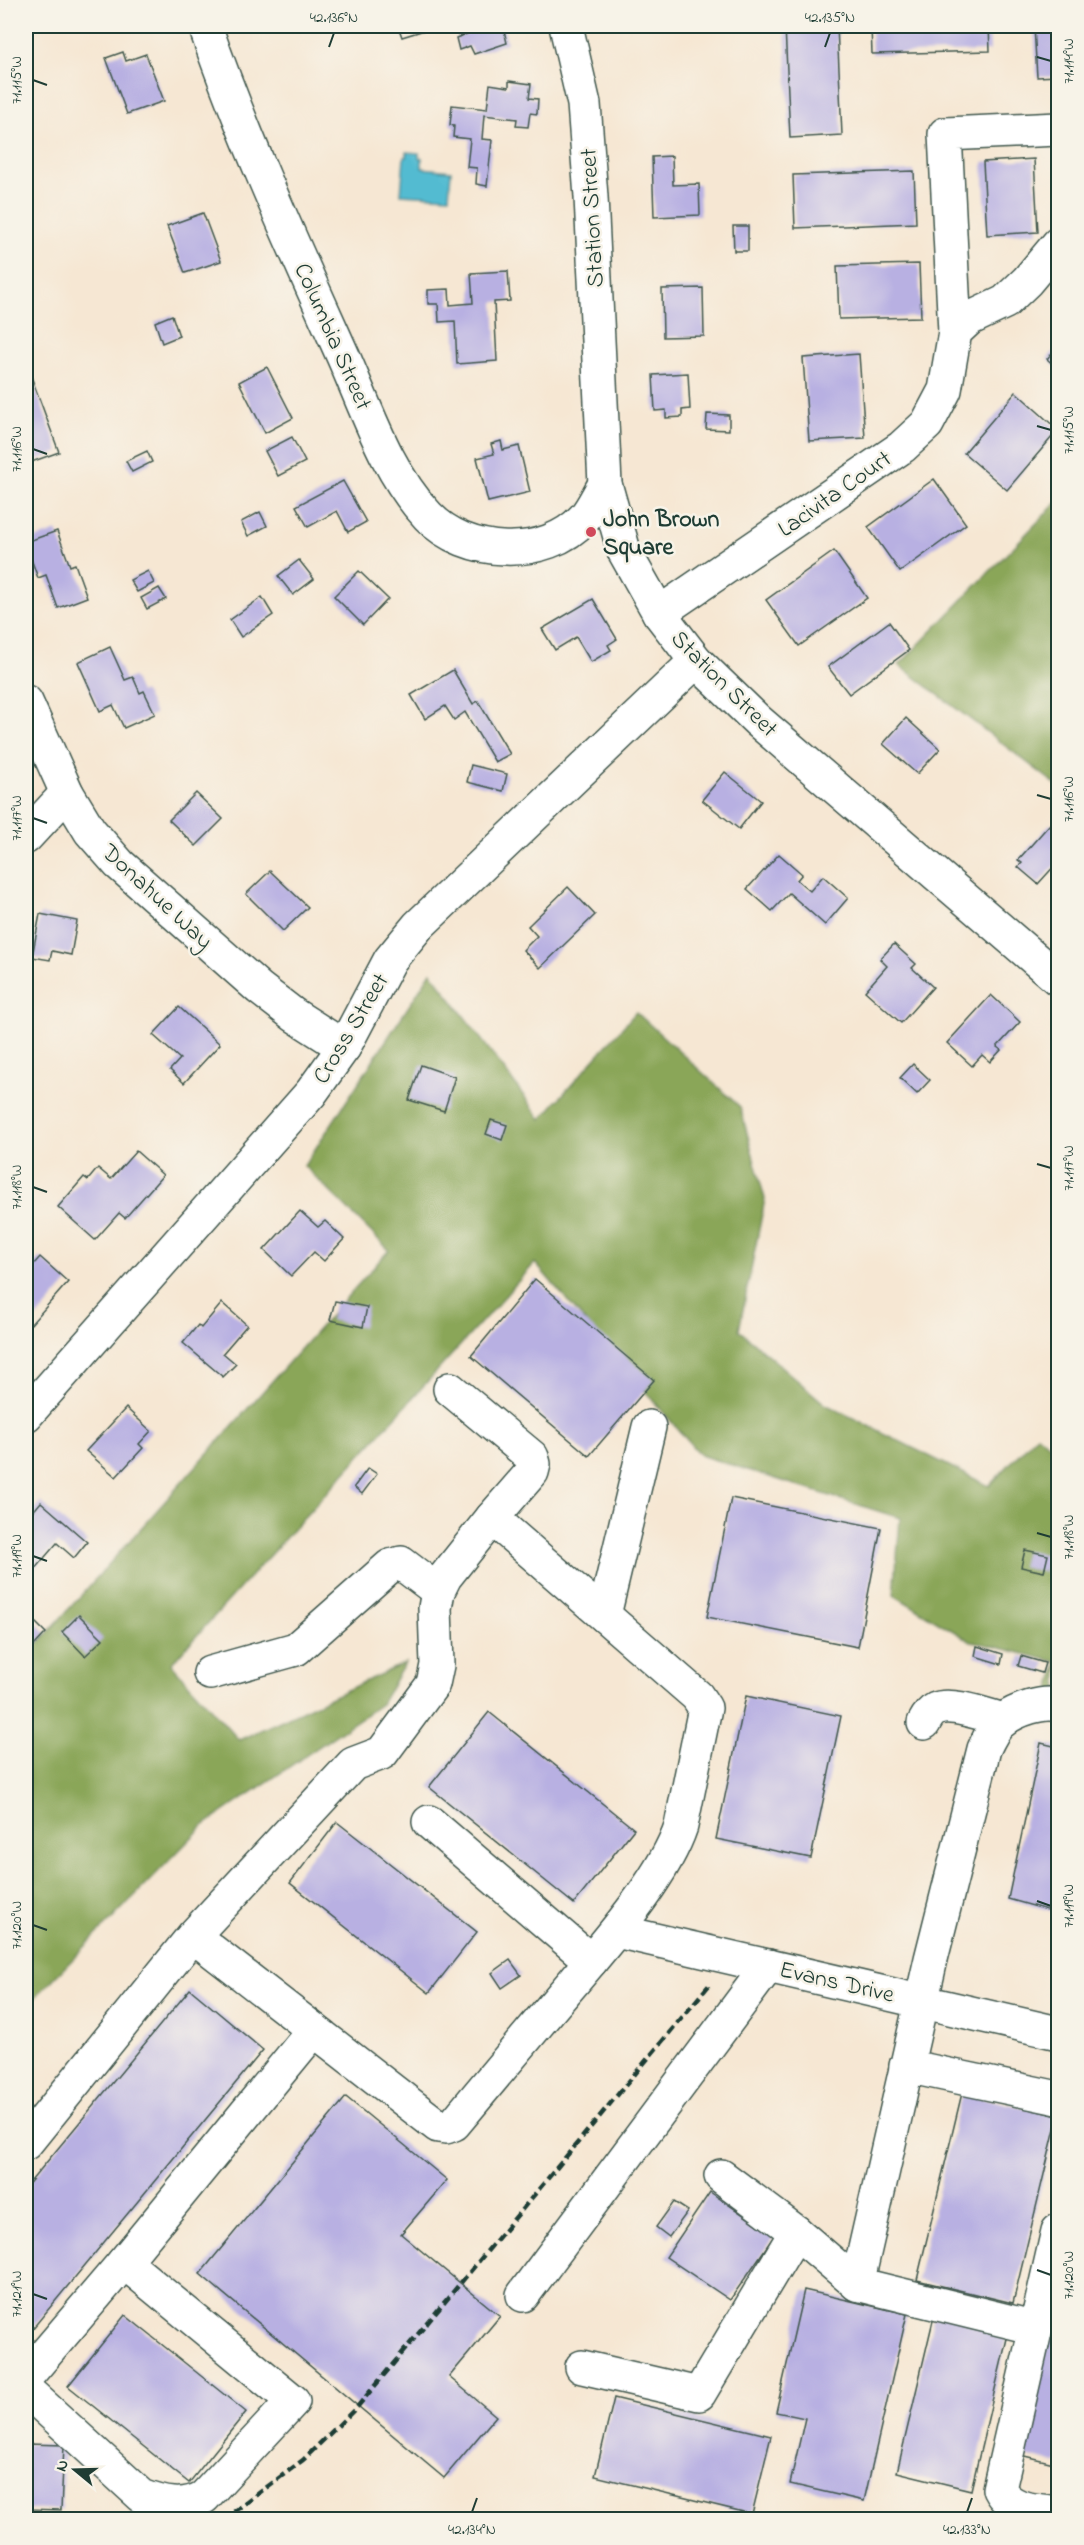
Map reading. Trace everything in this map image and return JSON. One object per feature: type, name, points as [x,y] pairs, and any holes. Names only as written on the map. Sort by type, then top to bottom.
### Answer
[{"type":"street","name":"Columbia Street","points":[[204,26],[233,108],[372,423],[413,499],[444,531],[467,543],[489,548],[525,547],[550,541],[586,540],[601,542],[624,551]]},
{"type":"street","name":"Station Street","points":[[566,26],[584,104],[605,483],[624,551],[658,613],[696,661],[757,720],[1059,979]]},
{"type":"street","name":"Lacivita Court","points":[[658,613],[902,447],[927,424],[945,390],[955,332],[945,134],[1059,129]]},
{"type":"street","points":[[955,332],[969,319],[1005,302],[1059,244]]},
{"type":"street","name":"Columbia Street","points":[[550,541],[572,529],[584,518],[605,483]]},
{"type":"street","name":"Cross Street","points":[[26,1415],[275,1137],[311,1093],[344,1047],[390,960],[418,926],[696,661]]},
{"type":"street","name":"Donahue Way","points":[[26,702],[67,793],[90,831],[119,864],[259,988],[294,1015],[344,1047]]},
{"type":"street","points":[[26,837],[67,793]]},
{"type":"street","points":[[26,2143],[193,1936],[353,1764],[382,1753],[433,1684],[437,1665],[435,1608],[438,1591],[445,1577],[532,1472],[534,1464],[532,1457],[450,1389]]},
{"type":"street","points":[[604,1615],[650,1427]]},
{"type":"street","points":[[193,1936],[438,2126],[446,2127],[454,2124],[616,1931],[675,1845],[705,1708],[698,1696],[492,1518]]},
{"type":"street","points":[[210,1673],[296,1649],[396,1563],[401,1563],[438,1591]]},
{"type":"street","points":[[857,2284],[921,2000],[984,1749],[992,1733],[1004,1720],[1039,1704],[1047,1702],[1059,1705]]},
{"type":"street","points":[[924,1723],[938,1708],[950,1707],[1004,1720]]},
{"type":"street","points":[[429,1822],[591,1960]]},
{"type":"street","name":"Evans Drive","points":[[616,1931],[1059,2033]]},
{"type":"street","points":[[523,2295],[768,1965]]},
{"type":"street","points":[[26,2377],[124,2262],[314,2030]]},
{"type":"street","points":[[906,2066],[1059,2098]]},
{"type":"street","points":[[721,2175],[796,2232],[857,2284],[1036,2328]]},
{"type":"street","points":[[1059,2231],[999,2489],[1003,2496],[1020,2507],[1059,2513]]},
{"type":"street","points":[[582,2367],[699,2394],[796,2232]]},
{"type":"street","points":[[26,2390],[141,2496],[158,2503],[177,2504],[192,2504],[204,2497],[293,2402],[124,2262]]},
{"type":"green space","points":[[1058,501],[1058,786],[899,665]]},
{"type":"green space","points":[[431,972],[541,1119],[636,1012],[740,1107],[765,1199],[739,1330],[825,1404],[989,1486],[1037,1435],[1058,1451],[1058,1695],[1050,1693],[1057,1662],[968,1640],[894,1595],[900,1518],[700,1455],[535,1263],[171,1664],[239,1740],[405,1663],[381,1704],[203,1826],[26,2007],[26,1657],[389,1250],[304,1166]]},
{"type":"water","points":[[406,152],[419,153],[419,158],[422,158],[422,168],[451,171],[449,197],[401,194]]},
{"type":"building","points":[[398,26],[430,26],[431,28],[402,37]]},
{"type":"building","points":[[465,26],[503,26],[507,43],[474,54],[470,46],[459,50],[456,38],[467,34]]},
{"type":"building","points":[[785,26],[837,26],[842,135],[790,138]]},
{"type":"building","points":[[871,26],[989,26],[990,51],[872,54]]},
{"type":"building","points":[[1034,26],[1058,26],[1058,76],[1037,77]]},
{"type":"building","points":[[123,52],[126,61],[146,54],[164,101],[127,114],[106,58]]},
{"type":"building","points":[[509,81],[531,84],[529,98],[538,99],[537,114],[530,113],[528,127],[516,126],[517,119],[484,115],[482,139],[492,140],[487,186],[476,184],[477,168],[467,167],[470,139],[453,137],[454,126],[450,125],[452,105],[487,109],[490,84],[509,87]]},
{"type":"building","points":[[672,156],[673,185],[699,184],[700,215],[654,217],[652,157]]},
{"type":"building","points":[[1034,159],[1038,232],[987,235],[983,162]]},
{"type":"building","points":[[914,171],[916,223],[795,228],[793,175]]},
{"type":"building","points":[[203,213],[221,261],[185,273],[167,226]]},
{"type":"building","points":[[733,226],[748,226],[748,251],[734,251]]},
{"type":"building","points":[[919,264],[921,317],[839,319],[837,266]]},
{"type":"building","points":[[508,271],[510,301],[494,302],[497,361],[457,364],[455,321],[439,322],[438,304],[428,304],[428,290],[449,289],[450,305],[473,303],[471,273]]},
{"type":"building","points":[[703,288],[704,336],[663,337],[662,289]]},
{"type":"building","points":[[172,315],[179,336],[162,343],[155,322]]},
{"type":"building","points":[[1058,346],[1058,369],[1047,359]]},
{"type":"building","points":[[859,354],[865,438],[809,441],[803,358]]},
{"type":"building","points":[[267,367],[293,418],[265,433],[239,382]]},
{"type":"building","points":[[28,368],[59,452],[26,464],[26,369]]},
{"type":"building","points":[[688,373],[690,409],[682,410],[682,417],[666,418],[666,410],[655,411],[653,375]]},
{"type":"building","points":[[1016,392],[1058,430],[1007,490],[964,453]]},
{"type":"building","points":[[707,414],[729,415],[729,430],[706,429]]},
{"type":"building","points":[[292,437],[305,462],[278,476],[265,451]]},
{"type":"building","points":[[501,441],[503,450],[519,446],[530,492],[488,502],[477,458],[494,454],[491,444]]},
{"type":"building","points":[[147,451],[152,462],[132,472],[126,461]]},
{"type":"building","points":[[934,479],[966,524],[900,572],[868,527]]},
{"type":"building","points":[[343,481],[366,522],[348,532],[337,511],[308,527],[296,506]]},
{"type":"building","points":[[260,512],[267,526],[248,536],[241,522]]},
{"type":"building","points":[[57,531],[70,566],[75,564],[87,597],[58,608],[46,575],[38,578],[26,545],[26,542]]},
{"type":"building","points":[[834,551],[867,598],[799,646],[766,600]]},
{"type":"building","points":[[299,560],[314,579],[293,595],[278,576]]},
{"type":"building","points":[[148,571],[154,583],[137,592],[130,580]]},
{"type":"building","points":[[359,571],[388,599],[363,625],[334,596]]},
{"type":"building","points":[[159,588],[166,599],[147,609],[141,598]]},
{"type":"building","points":[[262,597],[273,615],[241,637],[230,620]]},
{"type":"building","points":[[593,599],[617,639],[608,645],[611,650],[591,662],[576,637],[555,650],[542,629]]},
{"type":"building","points":[[889,622],[909,650],[849,694],[828,667]]},
{"type":"building","points":[[110,647],[125,680],[133,677],[140,693],[144,691],[155,714],[124,728],[113,705],[100,711],[78,662]]},
{"type":"building","points":[[453,670],[473,704],[478,701],[510,754],[495,762],[465,712],[454,720],[445,706],[425,719],[411,695]]},
{"type":"building","points":[[906,718],[940,749],[917,774],[883,744]]},
{"type":"building","points":[[471,765],[507,774],[503,791],[467,782]]},
{"type":"building","points":[[725,772],[761,801],[739,829],[702,800]]},
{"type":"building","points":[[196,793],[223,819],[196,846],[169,820]]},
{"type":"building","points":[[1050,824],[1058,832],[1058,862],[1038,884],[1018,867],[1022,863],[1018,860]]},
{"type":"building","points":[[779,854],[802,874],[797,880],[810,891],[823,876],[848,898],[825,925],[789,893],[772,911],[747,889]]},
{"type":"building","points":[[270,871],[308,907],[283,931],[246,894]]},
{"type":"building","points":[[568,887],[595,915],[540,968],[523,950],[537,936],[528,926]]},
{"type":"building","points":[[40,914],[77,921],[71,955],[52,951],[50,960],[32,957]]},
{"type":"building","points":[[894,944],[916,964],[912,968],[933,987],[901,1023],[865,991],[887,966],[880,959]]},
{"type":"building","points":[[991,995],[1020,1022],[997,1047],[1001,1050],[990,1062],[982,1055],[972,1066],[947,1043]]},
{"type":"building","points":[[179,1007],[220,1044],[184,1083],[170,1070],[180,1059],[153,1035]]},
{"type":"building","points":[[913,1064],[930,1080],[917,1094],[900,1078]]},
{"type":"building","points":[[421,1065],[455,1077],[444,1111],[409,1100]]},
{"type":"building","points":[[491,1120],[507,1125],[502,1140],[486,1134]]},
{"type":"building","points":[[136,1151],[163,1175],[125,1218],[119,1213],[95,1240],[58,1207],[84,1177],[88,1180],[98,1168],[111,1179]]},
{"type":"building","points":[[300,1211],[318,1227],[325,1221],[344,1239],[324,1261],[314,1252],[291,1276],[264,1250]]},
{"type":"building","points":[[40,1257],[68,1282],[31,1324],[26,1319],[26,1273]]},
{"type":"building","points":[[535,1279],[654,1380],[589,1456],[471,1356]]},
{"type":"building","points":[[335,1301],[367,1307],[363,1327],[330,1320]]},
{"type":"building","points":[[222,1303],[247,1325],[223,1353],[236,1364],[223,1377],[183,1343],[198,1325],[201,1328]]},
{"type":"building","points":[[126,1408],[151,1431],[139,1444],[143,1448],[116,1477],[86,1451]]},
{"type":"building","points":[[368,1468],[377,1474],[362,1494],[354,1487]]},
{"type":"building","points":[[731,1498],[881,1528],[858,1647],[707,1617]]},
{"type":"building","points":[[41,1502],[87,1542],[74,1558],[57,1543],[33,1571],[26,1564],[26,1526],[28,1523],[26,1520]]},
{"type":"building","points":[[1025,1550],[1048,1555],[1044,1572],[1021,1567]]},
{"type":"building","points":[[79,1615],[103,1639],[85,1656],[62,1632]]},
{"type":"building","points":[[34,1621],[46,1633],[34,1646],[26,1637],[26,1630]]},
{"type":"building","points":[[977,1646],[1003,1654],[1001,1664],[975,1656]]},
{"type":"building","points":[[1021,1656],[1045,1663],[1042,1673],[1018,1666]]},
{"type":"building","points":[[746,1696],[841,1716],[811,1858],[716,1839]]},
{"type":"building","points":[[489,1712],[634,1829],[574,1904],[429,1787]]},
{"type":"building","points":[[1041,1743],[1058,1747],[1058,1913],[1008,1899]]},
{"type":"building","points":[[337,1822],[477,1932],[429,1993],[290,1883]]},
{"type":"building","points":[[510,1960],[521,1975],[502,1988],[492,1973]]},
{"type":"building","points":[[190,1989],[263,2050],[33,2328],[26,2321],[26,2187]]},
{"type":"building","points":[[962,2093],[1058,2116],[1013,2303],[917,2280]]},
{"type":"building","points":[[346,2097],[447,2180],[401,2234],[500,2316],[449,2377],[496,2416],[444,2478],[200,2274]]},
{"type":"building","points":[[710,2192],[774,2236],[730,2300],[666,2257]]},
{"type":"building","points":[[674,2202],[688,2211],[669,2237],[656,2227]]},
{"type":"building","points":[[804,2290],[907,2314],[864,2501],[790,2484],[805,2418],[776,2412]]},
{"type":"building","points":[[1058,2299],[1058,2464],[1020,2455]]},
{"type":"building","points":[[935,2312],[1009,2330],[971,2490],[897,2472]]},
{"type":"building","points":[[125,2315],[246,2412],[189,2483],[68,2386]]},
{"type":"building","points":[[614,2398],[771,2436],[752,2514],[595,2476]]},
{"type":"building","points":[[26,2444],[64,2445],[61,2510],[26,2509]]},
{"type":"railway","points":[[223,2520],[303,2460],[358,2406],[710,1984]]},
{"type":"place","name":"John Brown Square","points":[[591,532]]}]
